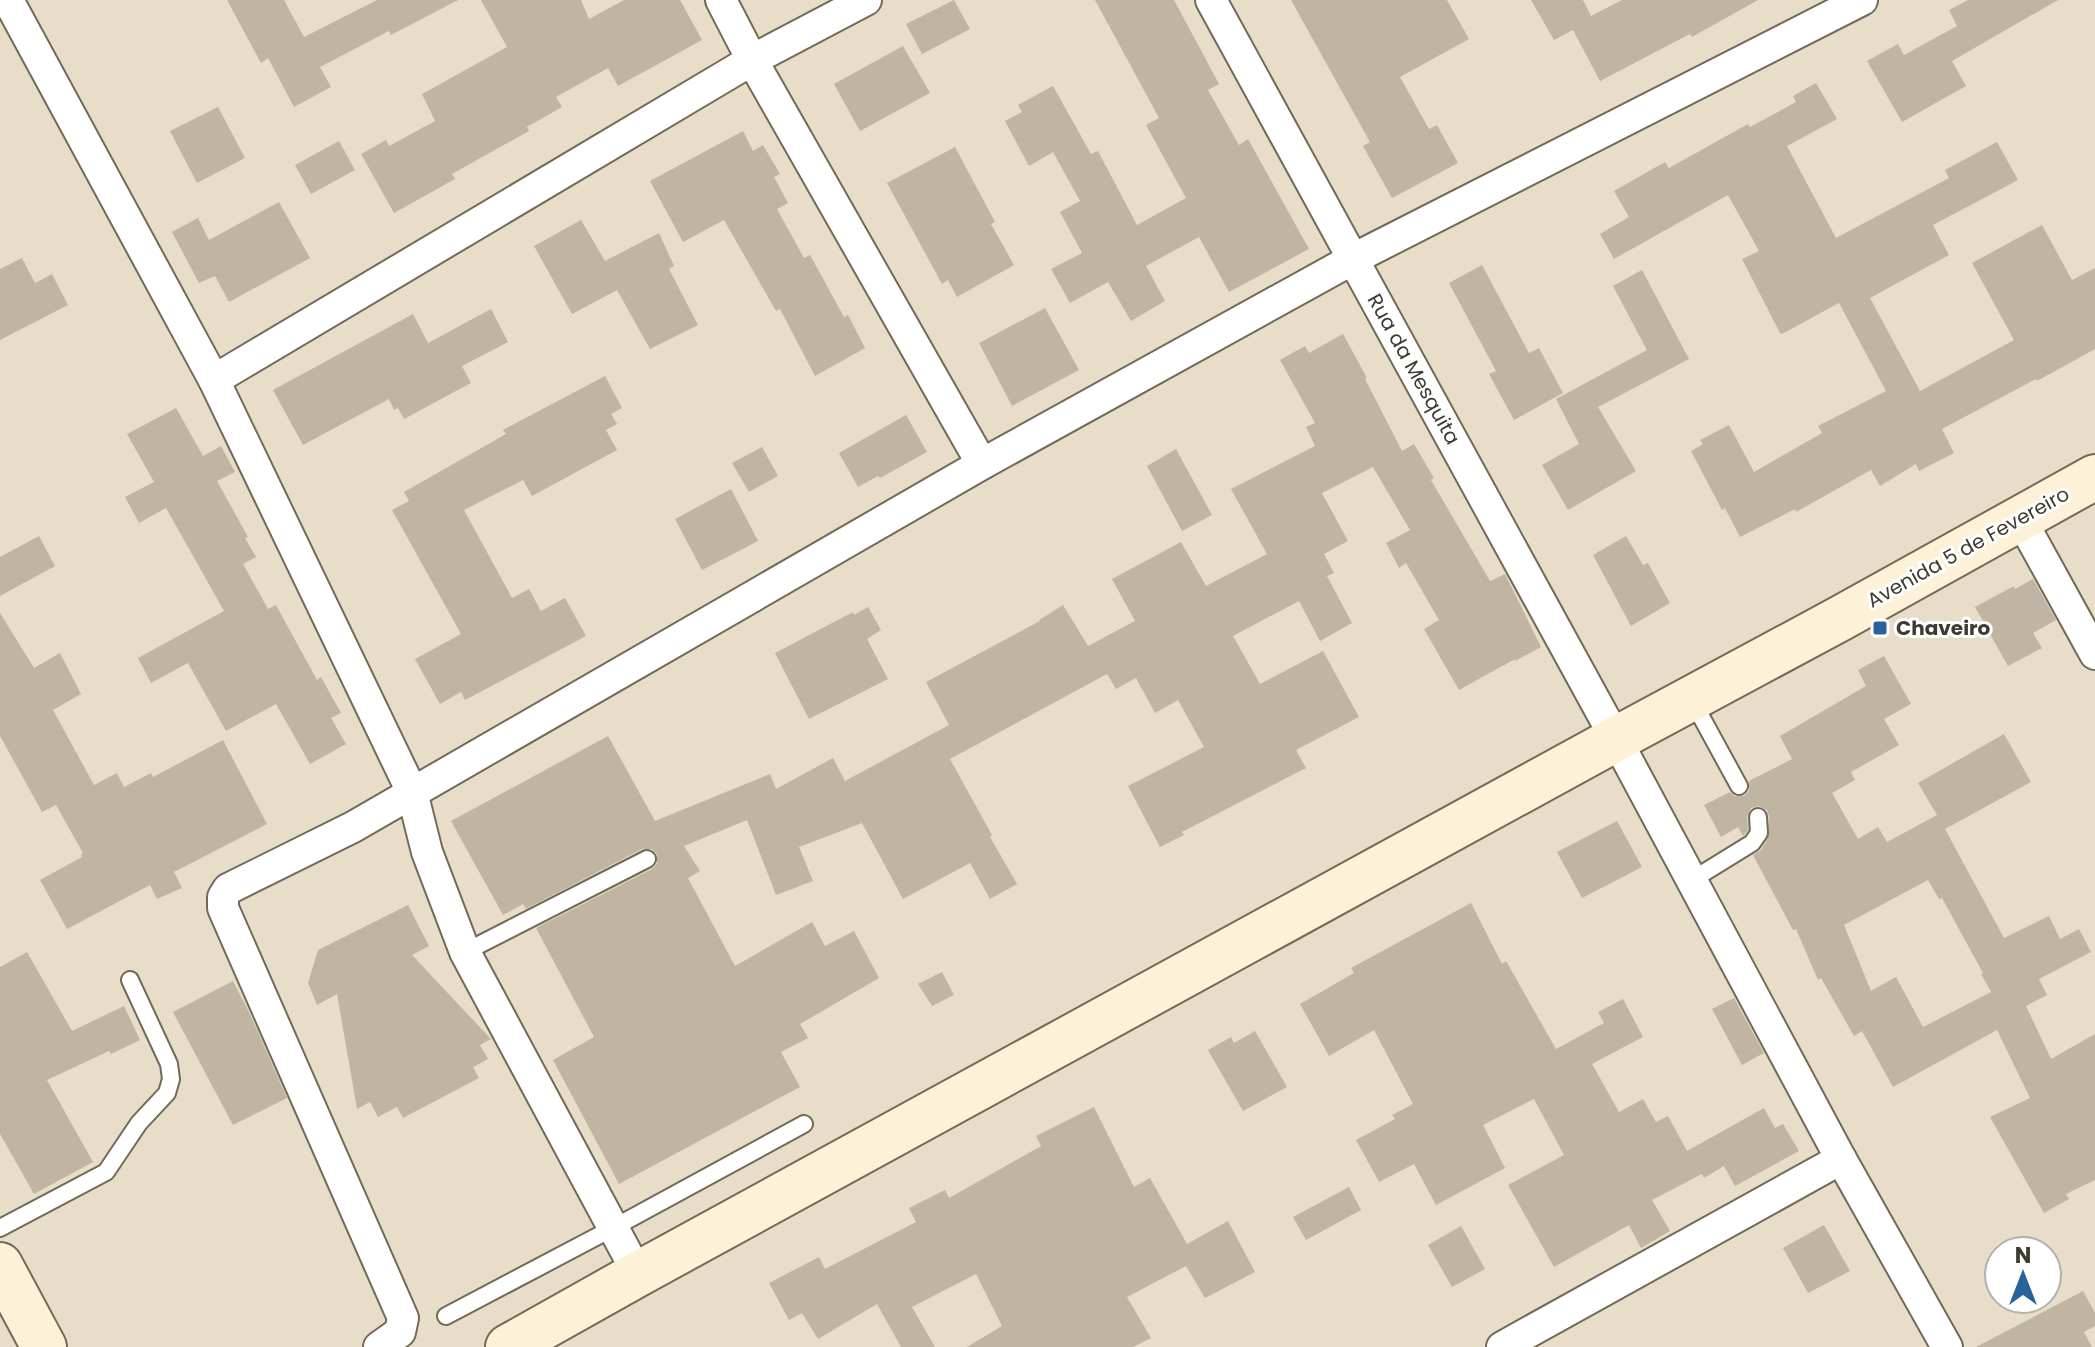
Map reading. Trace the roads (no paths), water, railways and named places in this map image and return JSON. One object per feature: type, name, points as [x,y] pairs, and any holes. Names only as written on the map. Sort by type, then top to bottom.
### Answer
[{"type":"street","points":[[8,0],[214,380],[412,792],[427,852],[465,952],[638,1274]]},
{"type":"street","points":[[721,0],[982,464]]},
{"type":"street","points":[[214,380],[752,60],[866,0]]},
{"type":"street","name":"Rua da Mesquita","points":[[1211,0],[1616,739],[1841,1159],[1947,1347]]},
{"type":"street","points":[[379,1347],[400,1332],[403,1318],[223,908],[223,897],[228,889],[353,827],[982,464],[1353,259],[1862,0]]},
{"type":"street","name":"Avenida 5 de Fevereiro","points":[[508,1347],[2095,477]]},
{"type":"street","points":[[2020,518],[2095,654]]},
{"type":"street","points":[[1502,1347],[1841,1159]]},
{"type":"street","points":[[0,1265],[44,1347]]},
{"type":"lane","points":[[1691,698],[1739,786]]},
{"type":"lane","points":[[1692,880],[1752,843],[1759,833],[1758,817]]},
{"type":"lane","points":[[465,952],[647,859]]},
{"type":"lane","points":[[0,1228],[106,1172],[139,1123],[167,1093],[171,1079],[169,1064],[130,980]]},
{"type":"lane","points":[[446,1316],[804,1124]]},
{"type":"place","name":"Chaveiro","points":[[1880,628]]}]
